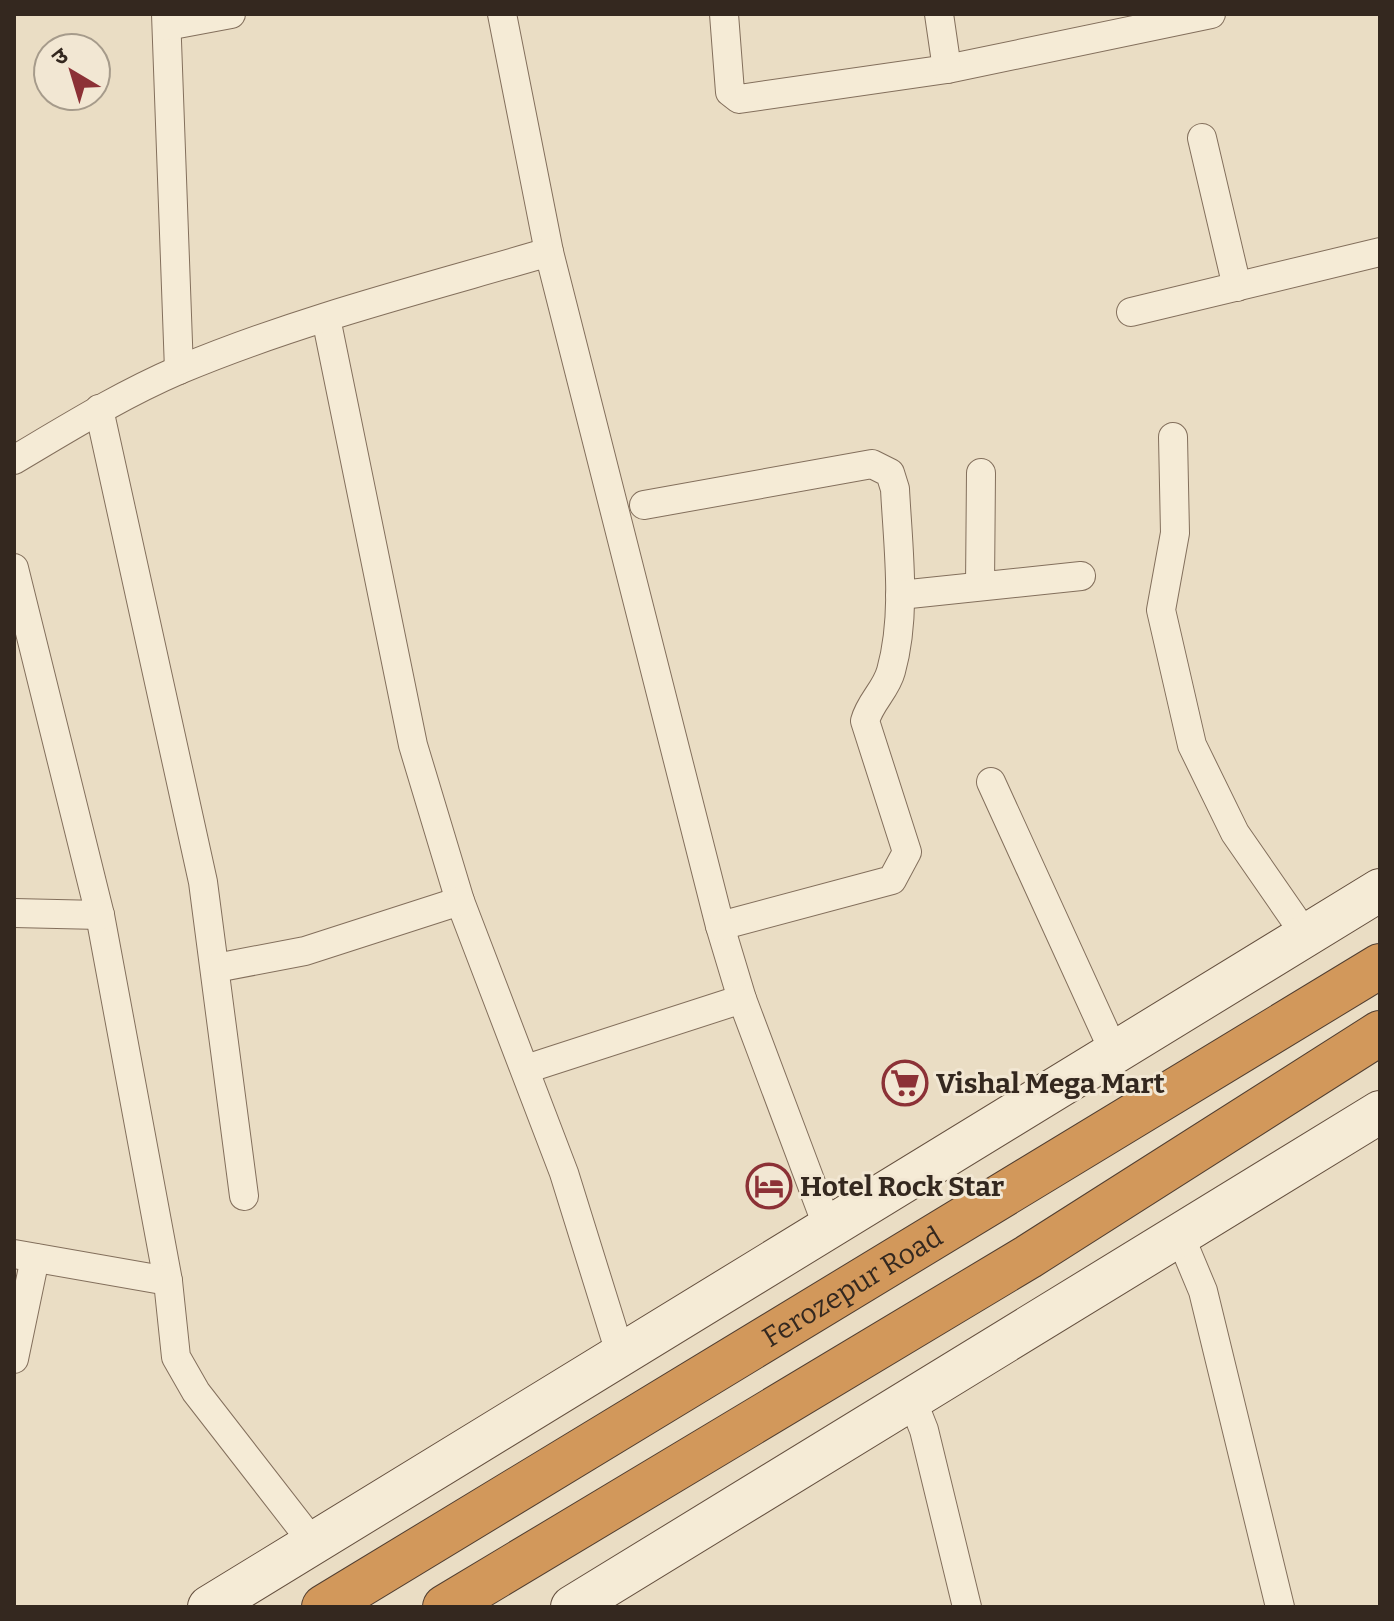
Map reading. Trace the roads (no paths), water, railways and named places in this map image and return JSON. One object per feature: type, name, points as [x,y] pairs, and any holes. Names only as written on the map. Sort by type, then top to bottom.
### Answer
[{"type":"highway","name":"Ferozepur Road","points":[[324,1607],[1380,966]]},
{"type":"highway","points":[[445,1607],[1028,1257],[1380,1033]]},
{"type":"street","points":[[179,370],[167,20],[231,14]]},
{"type":"street","points":[[502,14],[549,252],[720,926],[742,999],[828,1228]]},
{"type":"street","points":[[724,14],[730,92],[739,99],[947,69],[1194,16]]},
{"type":"street","points":[[939,14],[947,69]]},
{"type":"street","points":[[1202,138],[1237,287]]},
{"type":"street","points":[[14,460],[99,409],[179,370],[326,318],[549,252]]},
{"type":"street","points":[[1131,312],[1380,252]]},
{"type":"street","points":[[326,318],[413,745],[460,901],[564,1173],[621,1356]]},
{"type":"street","points":[[99,409],[203,882],[244,1196]]},
{"type":"street","points":[[1173,437],[1175,533],[1161,610],[1192,745],[1235,833],[1307,937]]},
{"type":"street","points":[[644,505],[851,465],[883,467],[895,489],[900,595],[890,676],[865,721],[866,734],[907,852],[900,871],[892,880],[720,926]]},
{"type":"street","points":[[980,586],[981,473]]},
{"type":"street","points":[[14,568],[100,915],[168,1281],[176,1357],[185,1376],[314,1544]]},
{"type":"street","points":[[900,595],[1081,576]]},
{"type":"street","points":[[991,782],[1115,1054]]},
{"type":"street","points":[[209,1607],[1380,890]]},
{"type":"street","points":[[216,968],[305,951],[460,901]]},
{"type":"street","points":[[14,913],[100,915]]},
{"type":"street","points":[[526,1069],[742,999]]},
{"type":"street","points":[[572,1607],[1380,1112]]},
{"type":"street","points":[[1180,1236],[1203,1291],[1280,1607]]},
{"type":"street","points":[[14,1359],[25,1256],[168,1281]]},
{"type":"street","points":[[911,1397],[924,1430],[967,1607]]},
{"type":"place","name":"Vishal Mega Mart","points":[[905,1083]]},
{"type":"place","name":"Hotel Rock Star","points":[[769,1186]]}]
